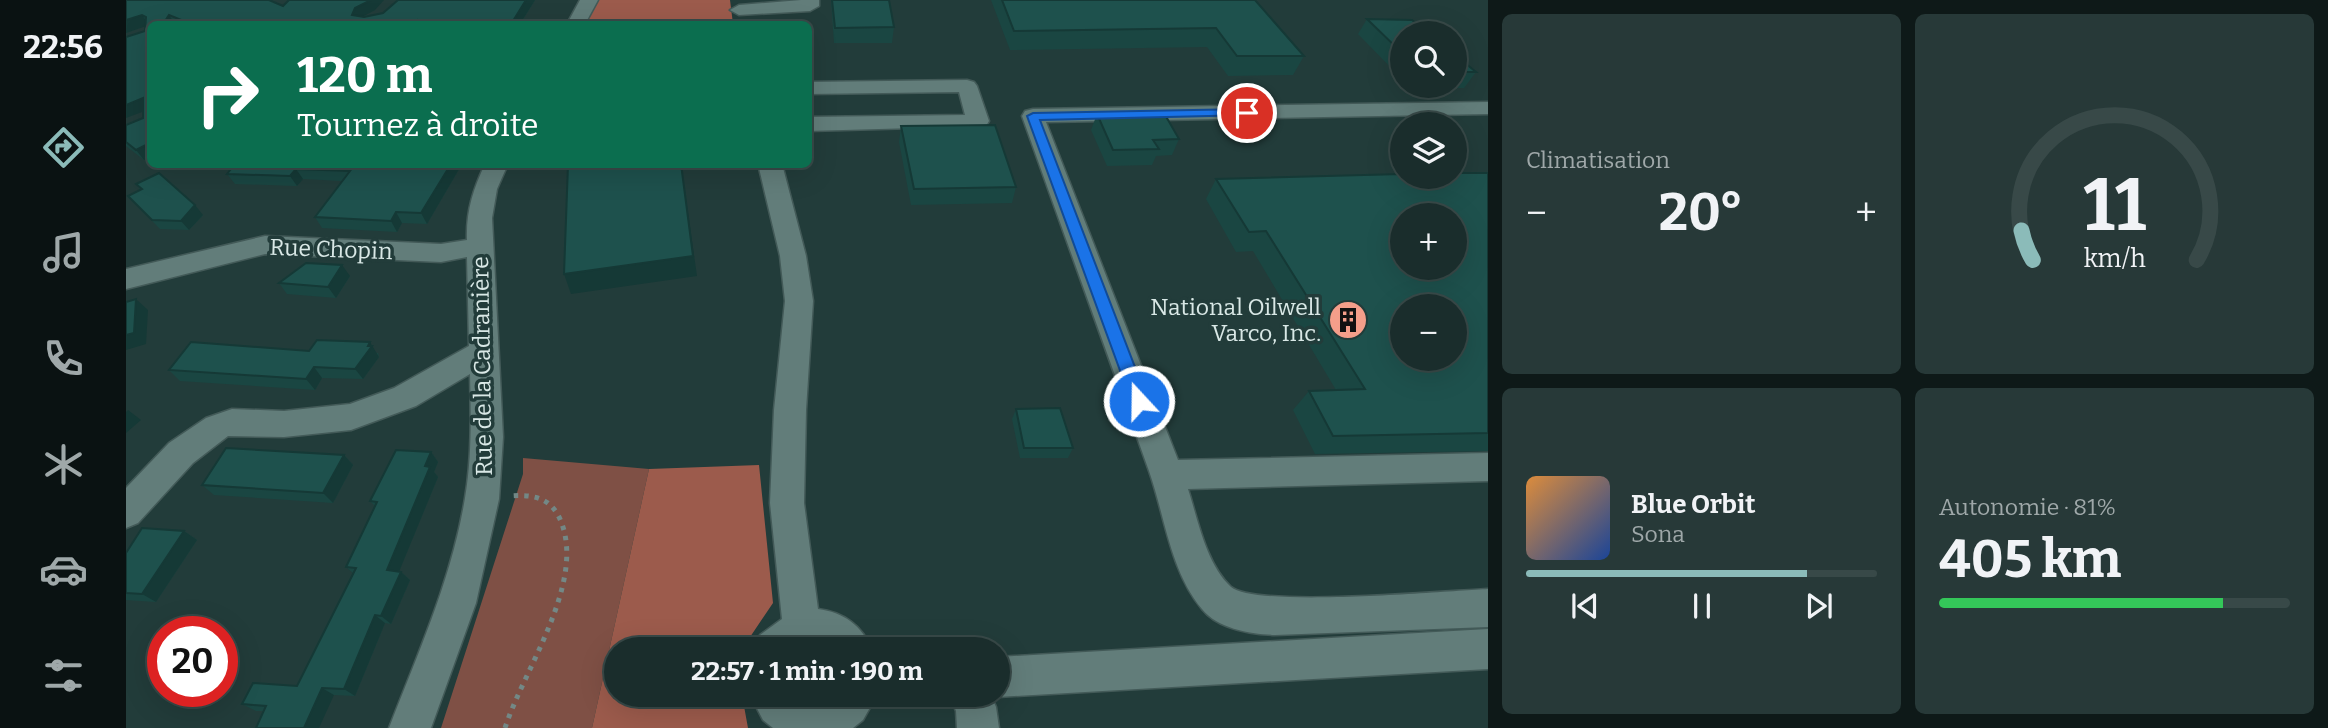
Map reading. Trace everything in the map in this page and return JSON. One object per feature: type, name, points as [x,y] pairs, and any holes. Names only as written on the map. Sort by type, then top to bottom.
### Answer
[{"type":"street","points":[[578,21],[589,0]]},
{"type":"street","points":[[739,11],[810,6],[810,0]]},
{"type":"street","points":[[812,88],[967,86],[978,121],[812,124]]},
{"type":"street","points":[[1488,108],[1033,116],[1167,475],[1203,582],[1226,606],[1262,616],[1488,608]]},
{"type":"street","name":"Rue de la Cadranière","points":[[410,728],[457,603],[482,499],[487,437],[480,204],[495,168]]},
{"type":"street","points":[[771,168],[793,256],[799,301],[790,410],[788,637]]},
{"type":"street","name":"Rue Chopin","points":[[132,281],[265,245],[441,253],[480,246]]},
{"type":"street","points":[[126,512],[181,453],[217,427],[232,422],[284,424],[351,417],[405,397],[483,352]]},
{"type":"street","points":[[1167,475],[1488,467]]},
{"type":"street","points":[[796,637],[826,629],[840,637]]},
{"type":"street","points":[[1010,676],[1488,649]]},
{"type":"street","points":[[777,707],[786,717],[803,725],[822,726],[834,721],[849,707]]},
{"type":"street","points":[[976,707],[978,728]]},
{"type":"path","points":[[482,499],[524,494],[539,496],[552,504],[560,516],[567,549],[567,564],[558,598],[517,691],[505,728]]},
{"type":"shaded area","points":[[597,0],[730,0],[733,21],[585,21]]},
{"type":"shaded area","points":[[523,458],[649,469],[612,637],[604,637],[604,673],[592,728],[441,728],[523,474]]},
{"type":"shaded area","points":[[759,465],[773,603],[750,637],[612,637],[649,469]]},
{"type":"shaded area","points":[[604,673],[604,707],[744,707],[748,728],[592,728]]},
{"type":"building","points":[[126,0],[269,0],[283,6],[289,0],[371,0],[355,8],[352,15],[364,17],[383,13],[398,0],[526,0],[513,21],[184,21],[169,15],[165,21],[147,21],[147,144],[136,150],[126,142],[126,125],[143,118],[143,98],[126,105],[126,37],[145,31],[146,17],[142,15],[126,20]]},
{"type":"building","points":[[832,0],[889,0],[894,27],[835,28]]},
{"type":"building","points":[[1002,0],[1255,0],[1304,56],[1237,56],[1216,28],[1014,31]]},
{"type":"building","points":[[1367,19],[1413,21],[1390,21],[1390,41]]},
{"type":"building","points":[[1467,65],[1476,72],[1467,72]]},
{"type":"building","points":[[1164,113],[1179,139],[1153,140],[1159,149],[1113,150],[1097,114]]},
{"type":"building","points":[[995,125],[1016,187],[914,189],[901,126]]},
{"type":"building","points":[[232,168],[449,168],[421,213],[396,212],[391,221],[315,217],[350,171],[296,169],[290,176],[227,174]]},
{"type":"building","points":[[568,168],[682,168],[693,256],[564,274]]},
{"type":"building","points":[[159,173],[195,205],[181,221],[152,220],[128,196],[142,189],[136,184]]},
{"type":"building","name":"National Oilwell Varco, Inc.","points":[[1467,173],[1488,173],[1488,433],[1333,436],[1309,391],[1365,389],[1266,231],[1249,232],[1216,179],[1390,174],[1390,189],[1467,189]]},
{"type":"building","points":[[306,263],[342,265],[328,287],[279,283]]},
{"type":"building","points":[[136,299],[134,333],[126,335],[126,302]]},
{"type":"building","points":[[317,340],[370,342],[368,346],[372,346],[355,369],[314,367],[306,379],[169,370],[191,342],[309,351]]},
{"type":"building","points":[[1060,408],[1073,448],[1024,448],[1016,409]]},
{"type":"building","points":[[226,448],[344,455],[323,493],[202,485]]},
{"type":"building","points":[[396,450],[431,452],[425,466],[430,467],[387,570],[401,572],[381,616],[375,615],[344,689],[322,688],[304,728],[256,728],[266,706],[242,704],[253,683],[297,686],[356,568],[346,567],[377,502],[370,501]]},
{"type":"building","points":[[142,528],[184,531],[142,594],[126,593],[126,553]]},
{"type":"place","name":"National Oilwell Varco, Inc.","points":[[1348,320]]},
{"type":"route","points":[[1139,401],[1033,116],[1247,113]]}]
